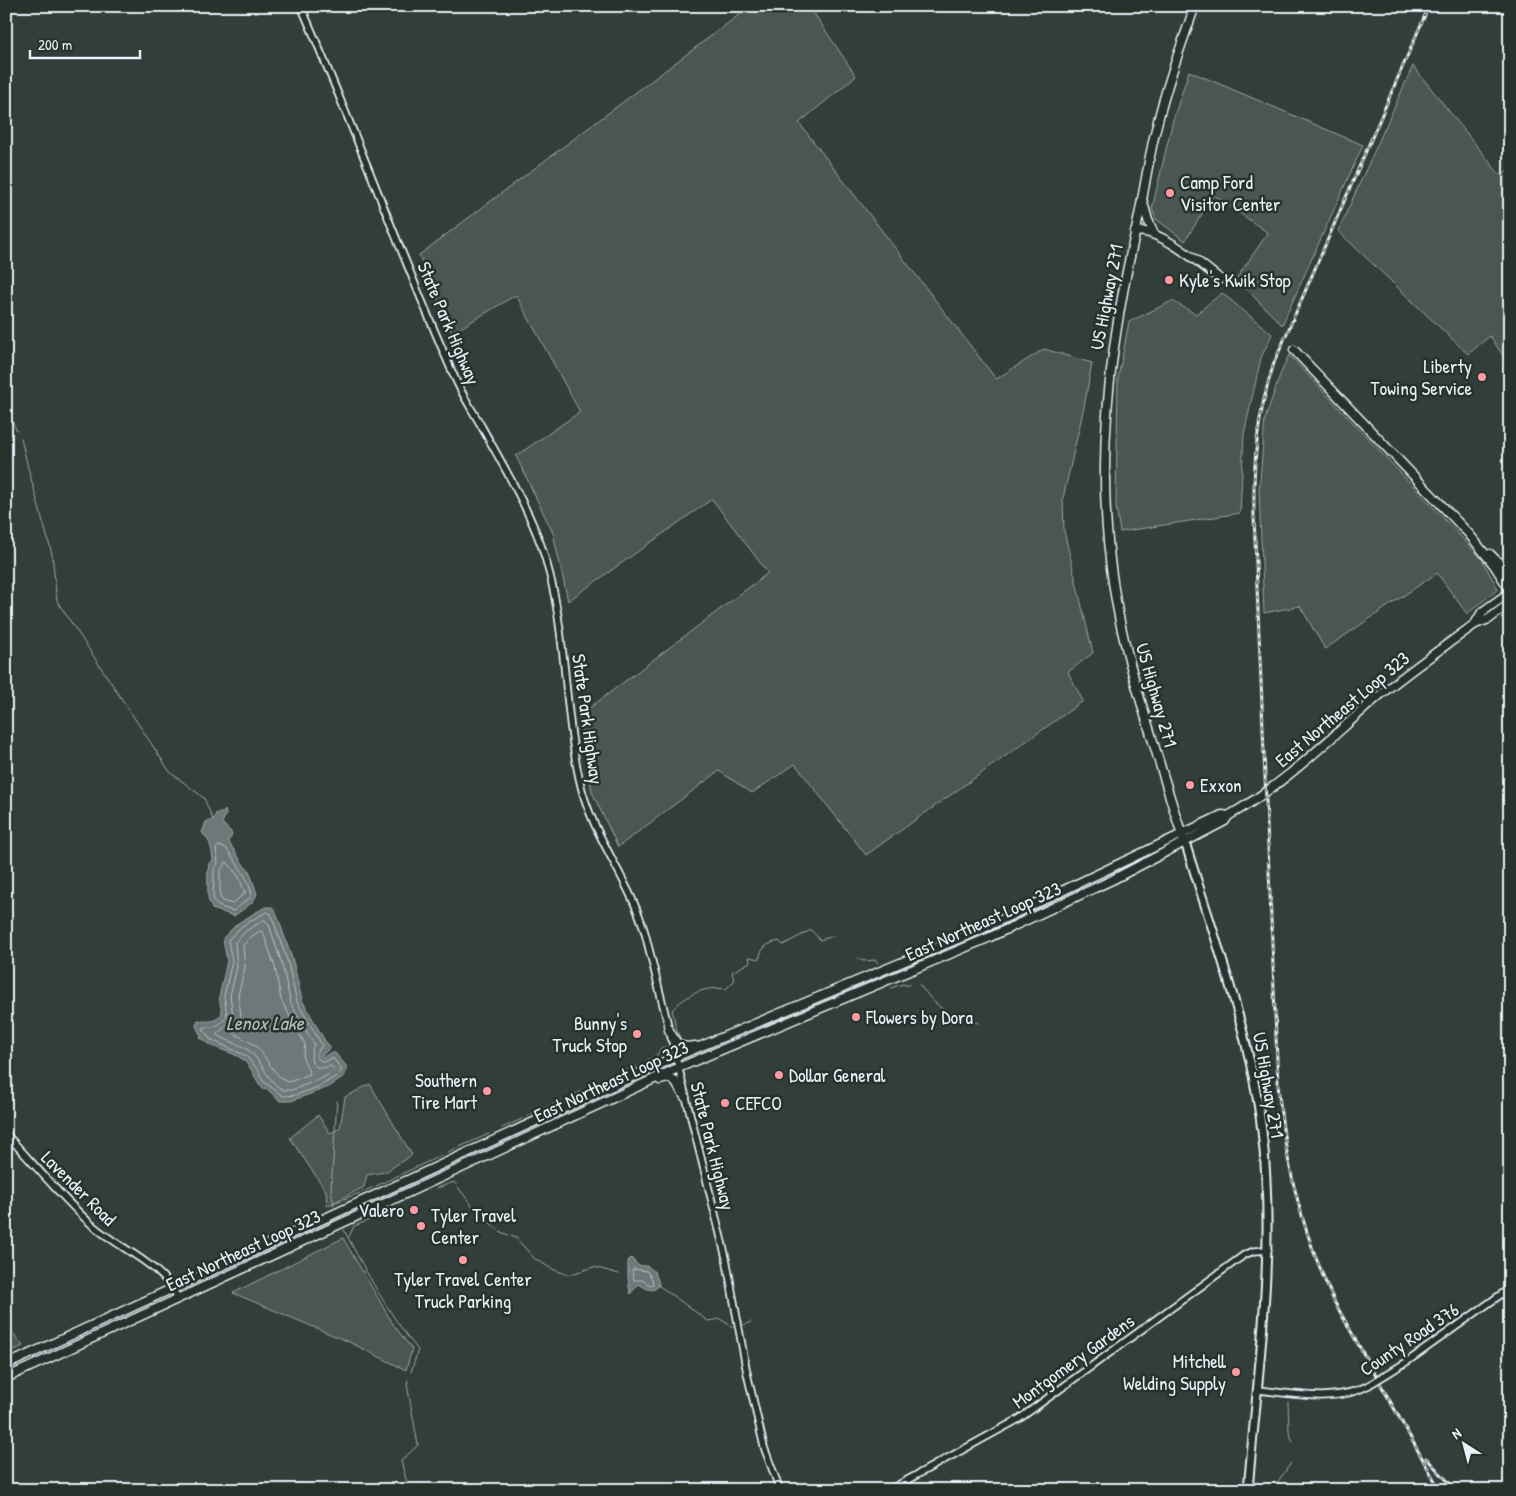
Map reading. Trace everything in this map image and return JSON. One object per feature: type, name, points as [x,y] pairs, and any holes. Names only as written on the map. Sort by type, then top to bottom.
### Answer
[{"type":"highway","name":"US Highway 271","points":[[1184,838],[1144,713],[1126,647],[1113,582],[1106,527],[1104,463],[1113,345],[1132,246],[1155,133],[1167,89],[1196,6]]},
{"type":"highway","points":[[1142,197],[1154,234]]},
{"type":"highway","points":[[1135,232],[1141,231],[1154,234],[1177,247],[1220,279]]},
{"type":"highway","points":[[1132,246],[1144,236],[1154,234]]},
{"type":"highway","points":[[1294,350],[1469,534],[1489,559],[1510,591]]},
{"type":"highway","points":[[1469,534],[1510,574]]},
{"type":"highway","name":"East Northeast Loop 323","points":[[1475,624],[1482,612],[1510,591]]},
{"type":"highway","name":"East Northeast Loop 323","points":[[6,1365],[675,1057],[949,944],[1108,870],[1226,821],[1228,816],[1281,782],[1384,692],[1475,624],[1488,619],[1510,604]]},
{"type":"highway","name":"East Northeast Loop 323","points":[[6,1378],[678,1068],[953,954],[1055,908],[1112,880],[1184,838]]},
{"type":"highway","points":[[1108,870],[1112,880]]},
{"type":"highway","points":[[1051,897],[1055,908]]},
{"type":"highway","points":[[949,944],[953,954]]},
{"type":"highway","points":[[869,977],[874,987]]},
{"type":"highway","points":[[756,1022],[760,1033]]},
{"type":"highway","points":[[669,1030],[680,1046],[702,1045]]},
{"type":"highway","points":[[646,1083],[665,1078],[672,1079],[678,1084],[685,1097]]},
{"type":"highway","points":[[599,1092],[604,1103]]},
{"type":"highway","points":[[500,1138],[505,1148]]},
{"type":"highway","points":[[424,1173],[428,1184]]},
{"type":"main road","name":"State Park Highway","points":[[301,6],[332,77],[454,377],[520,497],[542,549],[556,600],[579,781],[591,817],[641,918],[726,1258],[764,1447],[780,1490]]},
{"type":"main road","name":"US Highway 271","points":[[1184,838],[1235,1003],[1252,1073],[1264,1151],[1268,1197],[1268,1250],[1248,1490]]},
{"type":"main road","name":"Lavender Road","points":[[6,1134],[86,1220],[158,1272],[173,1288],[178,1298]]},
{"type":"main road","name":"Montgomery Gardens","points":[[889,1490],[1019,1419],[1244,1255],[1254,1251],[1268,1250]]},
{"type":"main road","name":"County Road 376","points":[[1257,1390],[1331,1396],[1356,1391],[1408,1362],[1510,1288]]},
{"type":"shaded area","points":[[751,6],[809,6],[856,76],[799,123],[996,379],[1044,349],[1092,363],[1063,498],[1064,531],[1093,653],[1068,672],[1083,701],[866,855],[795,764],[752,793],[719,771],[618,847],[592,792],[579,716],[768,573],[712,499],[568,601],[553,533],[516,456],[580,412],[516,295],[452,333],[419,255]]},
{"type":"shaded area","points":[[1413,66],[1500,175],[1510,168],[1510,366],[1490,336],[1468,354],[1338,231]]},
{"type":"shaded area","points":[[1189,71],[1363,145],[1282,325],[1236,279],[1268,233],[1214,195],[1185,241],[1156,219],[1152,209],[1173,120]]},
{"type":"shaded area","points":[[1222,293],[1272,334],[1261,358],[1244,434],[1240,513],[1120,532],[1116,506],[1118,378],[1129,322],[1172,301],[1196,314]]},
{"type":"shaded area","points":[[1289,355],[1481,558],[1498,589],[1467,614],[1437,573],[1325,649],[1300,606],[1264,613],[1259,491],[1265,419]]},
{"type":"shaded area","points":[[370,1084],[412,1155],[385,1172],[367,1175],[364,1187],[327,1206],[326,1191],[290,1138],[318,1115],[330,1133],[340,1128],[345,1097]]},
{"type":"shaded area","points":[[343,1238],[393,1324],[412,1349],[406,1370],[349,1342],[233,1293]]},
{"type":"shaded area","points":[[6,1324],[23,1346],[6,1354]]},
{"type":"water","points":[[225,810],[226,814],[222,823],[231,832],[232,836],[228,841],[249,870],[257,894],[253,902],[234,916],[212,909],[208,897],[208,867],[209,863],[213,861],[209,842],[202,833],[206,822],[213,819],[216,813],[223,813]]},
{"type":"water","name":"Lenox Lake","points":[[265,907],[272,907],[276,912],[293,961],[302,1000],[325,1041],[330,1046],[321,1056],[323,1057],[332,1052],[335,1053],[348,1068],[344,1077],[329,1087],[291,1101],[280,1101],[266,1088],[263,1089],[242,1059],[200,1039],[201,1036],[196,1026],[198,1020],[212,1021],[217,1019],[222,1013],[219,997],[227,961],[224,937],[238,923]]},
{"type":"water","points":[[631,1258],[639,1266],[647,1266],[653,1270],[659,1284],[655,1289],[647,1289],[639,1284],[630,1294],[628,1261]]},
{"type":"waterway","points":[[6,409],[17,431]]},
{"type":"waterway","points":[[21,438],[52,554],[57,601],[170,772],[204,798],[213,820]]},
{"type":"waterway","points":[[681,1040],[672,1010],[684,1000],[703,990],[726,989],[734,981],[732,972],[750,962],[749,957],[759,959],[763,949],[771,943],[779,941],[783,945],[811,930],[820,940],[834,936]]},
{"type":"waterway","points":[[858,958],[863,961],[876,960],[878,963]]},
{"type":"waterway","points":[[891,988],[903,984],[909,985]]},
{"type":"waterway","points":[[919,984],[931,999],[944,1010],[959,1018],[978,1023]]},
{"type":"waterway","points":[[646,1061],[657,1055],[661,1048],[665,1047]]},
{"type":"waterway","points":[[572,1096],[636,1066]]},
{"type":"waterway","points":[[334,1206],[331,1189],[337,1101]]},
{"type":"waterway","points":[[527,1116],[561,1101]]},
{"type":"waterway","points":[[502,1128],[522,1119]]},
{"type":"waterway","points":[[448,1152],[489,1134]]},
{"type":"waterway","points":[[376,1186],[442,1155]]},
{"type":"waterway","points":[[437,1188],[454,1182],[477,1212],[501,1232],[516,1238],[534,1258],[550,1268],[568,1275],[594,1267],[619,1274]]},
{"type":"waterway","points":[[334,1203],[372,1188]]},
{"type":"waterway","points":[[349,1237],[354,1226],[388,1213]]},
{"type":"waterway","points":[[344,1230],[387,1307],[418,1350],[411,1372]]},
{"type":"waterway","points":[[658,1285],[708,1321],[720,1319],[733,1327]]},
{"type":"waterway","points":[[744,1325],[751,1322]]},
{"type":"waterway","points":[[408,1380],[407,1384],[418,1445],[401,1461],[409,1490]]},
{"type":"waterway","points":[[1288,1402],[1289,1432],[1293,1442]]},
{"type":"waterway","points":[[1279,1490],[1277,1483],[1291,1463]]},
{"type":"railway","points":[[1429,6],[1274,363],[1268,382],[1257,439],[1254,477],[1254,516],[1278,1084],[1290,1168],[1304,1223],[1323,1277],[1335,1303],[1440,1490]]},
{"type":"railway","points":[[1426,1458],[1456,1490]]},
{"type":"place","name":"Camp Ford Visitor Center","points":[[1170,193]]},
{"type":"place","name":"Kyle's Kwik Stop","points":[[1169,280]]},
{"type":"place","name":"Liberty Towing Service","points":[[1482,377]]},
{"type":"place","name":"Exxon","points":[[1190,785]]},
{"type":"place","name":"Flowers by Dora","points":[[856,1017]]},
{"type":"place","name":"Bunny's Truck Stop","points":[[637,1034]]},
{"type":"place","name":"Dollar General","points":[[779,1075]]},
{"type":"place","name":"Southern Tire Mart","points":[[487,1091]]},
{"type":"place","name":"CEFCO","points":[[725,1103]]},
{"type":"place","name":"Valero","points":[[414,1210]]},
{"type":"place","name":"Tyler Travel Center","points":[[421,1226]]},
{"type":"place","name":"Tyler Travel Center Truck Parking","points":[[463,1260]]},
{"type":"place","name":"Mitchell Welding Supply","points":[[1236,1372]]}]
